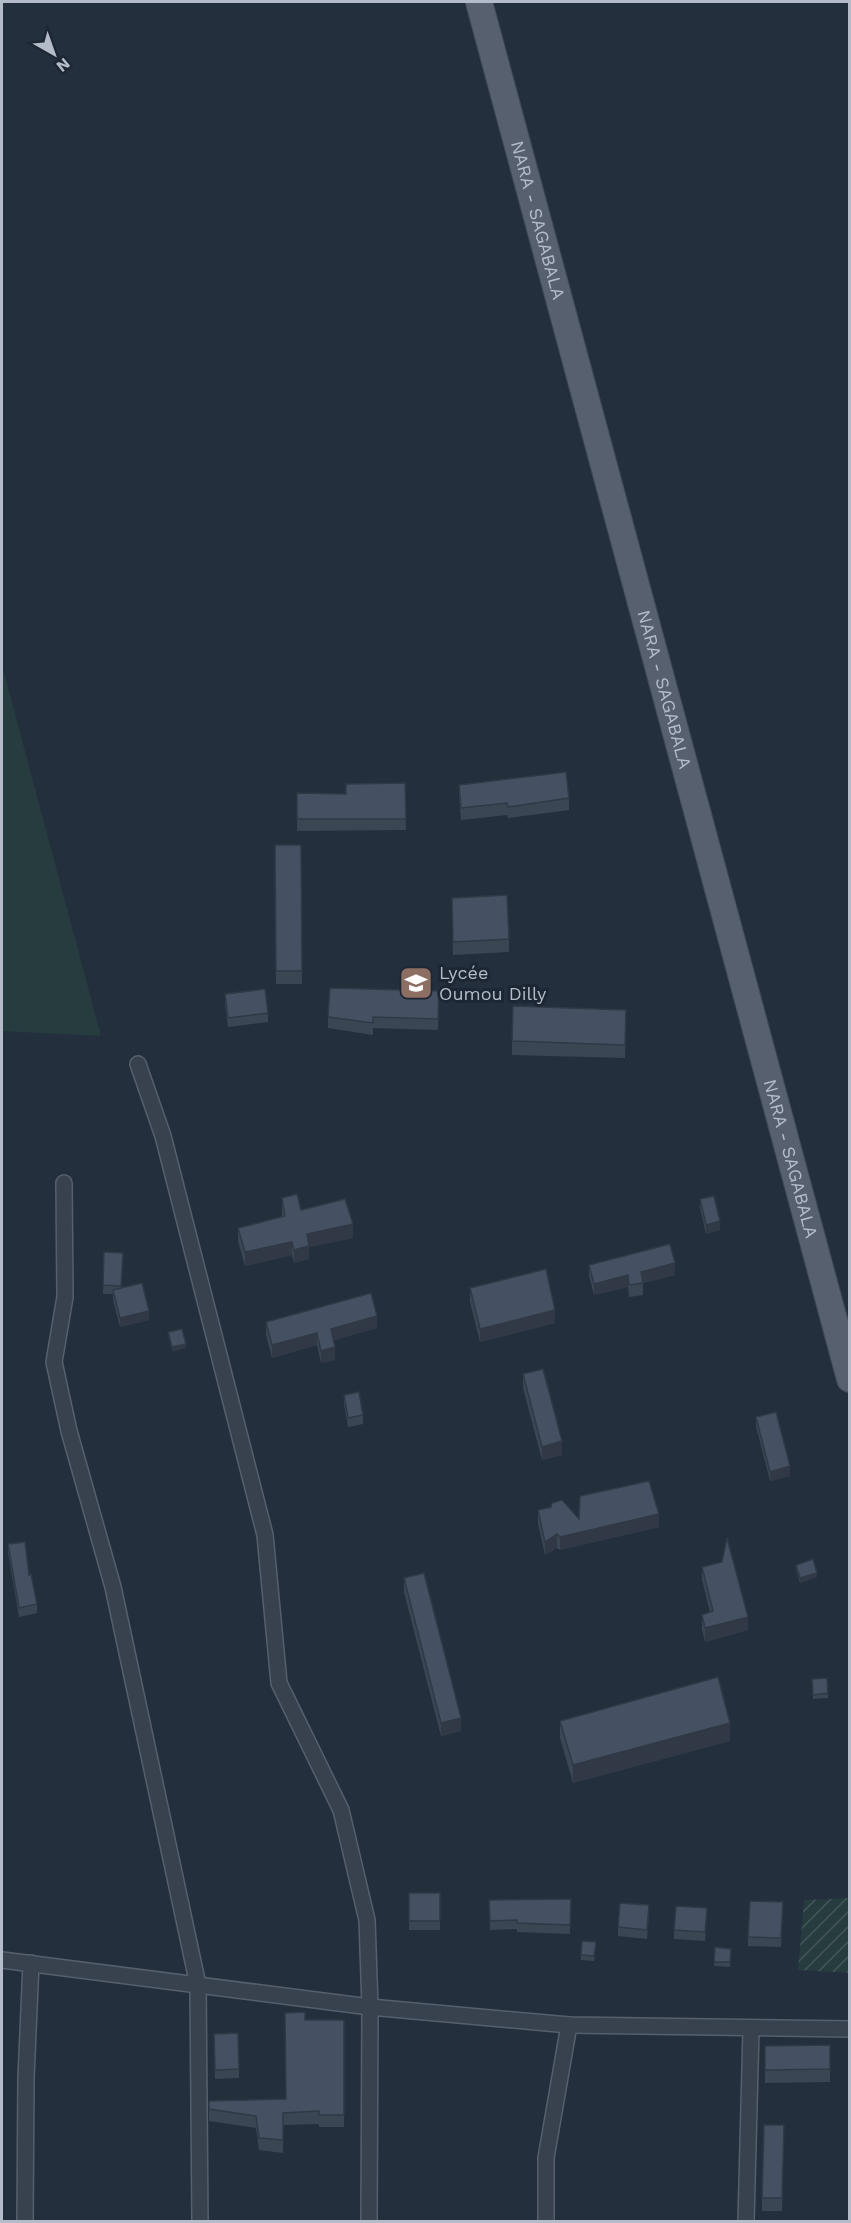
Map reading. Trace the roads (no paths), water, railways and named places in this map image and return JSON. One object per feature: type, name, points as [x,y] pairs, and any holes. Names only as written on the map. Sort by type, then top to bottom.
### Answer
[{"type":"main road","name":"NARA - SAGABALA","points":[[478,2],[849,1378]]},
{"type":"street","points":[[138,1064],[163,1136],[265,1534],[279,1683],[341,1810],[366,1920],[370,2007],[369,2222]]},
{"type":"street","points":[[64,1183],[65,1297],[54,1362],[69,1431],[113,1587],[198,1985],[200,2222]]},
{"type":"street","points":[[2,1959],[370,2007],[569,2025],[849,2029]]},
{"type":"street","points":[[25,2222],[26,2078],[31,1964]]},
{"type":"street","points":[[546,2222],[546,2158],[569,2025]]},
{"type":"street","points":[[747,2222],[751,2029]]},
{"type":"place","name":"Lycée Oumou Dilly","points":[[416,983]]}]
